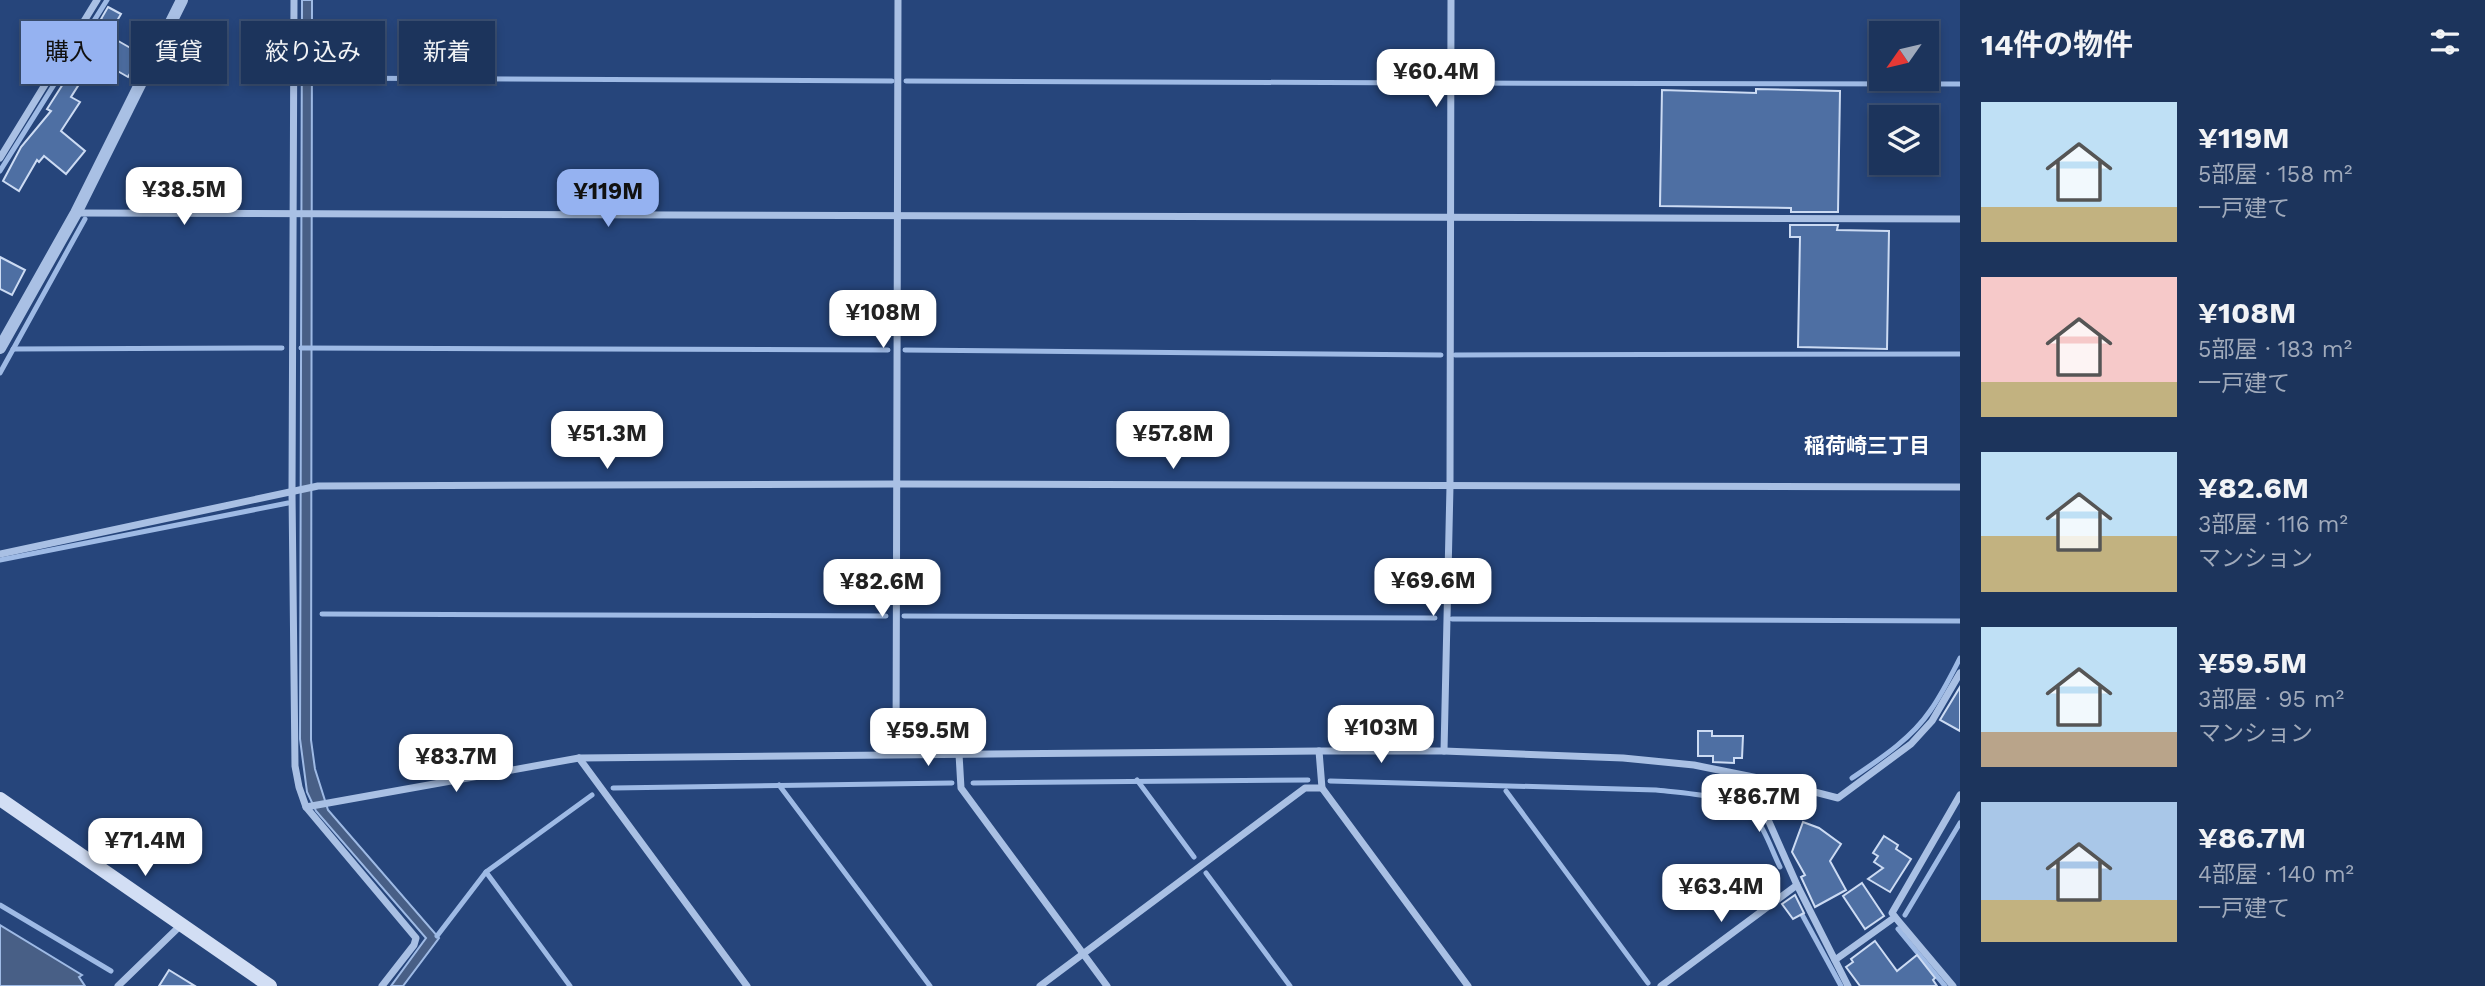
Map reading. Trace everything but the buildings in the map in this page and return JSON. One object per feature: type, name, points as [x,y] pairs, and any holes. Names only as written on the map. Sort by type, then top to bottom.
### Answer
[{"type":"main road","points":[[0,799],[270,986]]},
{"type":"street","points":[[0,158],[97,0]]},
{"type":"street","points":[[0,348],[76,213],[182,0]]},
{"type":"street","points":[[294,0],[292,492],[295,766],[308,806],[416,938],[414,945],[382,986]]},
{"type":"street","points":[[896,754],[898,0]]},
{"type":"street","points":[[1444,751],[1450,486],[1451,0]]},
{"type":"street","points":[[76,213],[1960,219]]},
{"type":"street","points":[[0,554],[318,486],[897,484],[1960,487]]},
{"type":"street","points":[[308,806],[579,758],[1319,751],[1444,751],[1623,758],[1682,764],[1768,780],[1838,798],[1912,744],[1932,721],[1960,673]]},
{"type":"street","points":[[1319,751],[1322,788],[1468,986]]},
{"type":"street","points":[[959,754],[961,788],[1107,986]]},
{"type":"street","points":[[579,758],[747,986]]},
{"type":"street","points":[[1768,780],[1762,806],[1848,986]]},
{"type":"street","points":[[1040,986],[1305,788],[1322,788]]},
{"type":"street","points":[[1953,986],[1892,914],[1960,795]]},
{"type":"street","points":[[1661,986],[1797,884]]},
{"type":"street","points":[[1835,960],[1895,917]]},
{"type":"street","points":[[118,986],[181,925]]},
{"type":"water","points":[[302,0],[312,0],[312,21],[302,21]]},
{"type":"water","points":[[302,84],[312,84],[311,740],[315,769],[328,810],[439,938],[403,986],[391,986],[426,938],[316,811],[307,792],[300,739]]},
{"type":"water","points":[[0,925],[82,975],[79,977],[85,986],[0,986]]},
{"type":"waterway","points":[[0,171],[107,0]]},
{"type":"waterway","points":[[385,78],[892,81]]},
{"type":"waterway","points":[[906,81],[1437,83]]},
{"type":"waterway","points":[[1458,83],[1960,84]]},
{"type":"waterway","points":[[0,373],[85,219]]},
{"type":"waterway","points":[[13,349],[282,348]]},
{"type":"waterway","points":[[301,348],[888,350]]},
{"type":"waterway","points":[[905,350],[1441,355]]},
{"type":"waterway","points":[[1455,355],[1960,354]]},
{"type":"waterway","points":[[0,560],[288,503]]},
{"type":"waterway","points":[[322,614],[886,616]]},
{"type":"waterway","points":[[904,616],[1435,618]]},
{"type":"waterway","points":[[1452,619],[1960,621]]},
{"type":"waterway","points":[[1852,778],[1914,731],[1938,698],[1960,658]]},
{"type":"waterway","points":[[1137,780],[1194,857]]},
{"type":"waterway","points":[[973,783],[1308,780]]},
{"type":"waterway","points":[[1330,781],[1656,790],[1709,796],[1736,804],[1755,817],[1780,867]]},
{"type":"waterway","points":[[613,788],[952,783]]},
{"type":"waterway","points":[[779,785],[930,986]]},
{"type":"waterway","points":[[1506,791],[1648,983]]},
{"type":"waterway","points":[[437,936],[486,872],[592,795]]},
{"type":"waterway","points":[[1905,915],[1960,823]]},
{"type":"waterway","points":[[486,872],[570,986]]},
{"type":"waterway","points":[[1206,873],[1290,986]]},
{"type":"waterway","points":[[0,905],[111,971]]},
{"type":"waterway","points":[[1799,909],[1841,986]]},
{"type":"waterway","points":[[1898,929],[1945,986]]},
{"type":"district","name":"稲荷崎三丁目","points":[[1867,446]]}]
